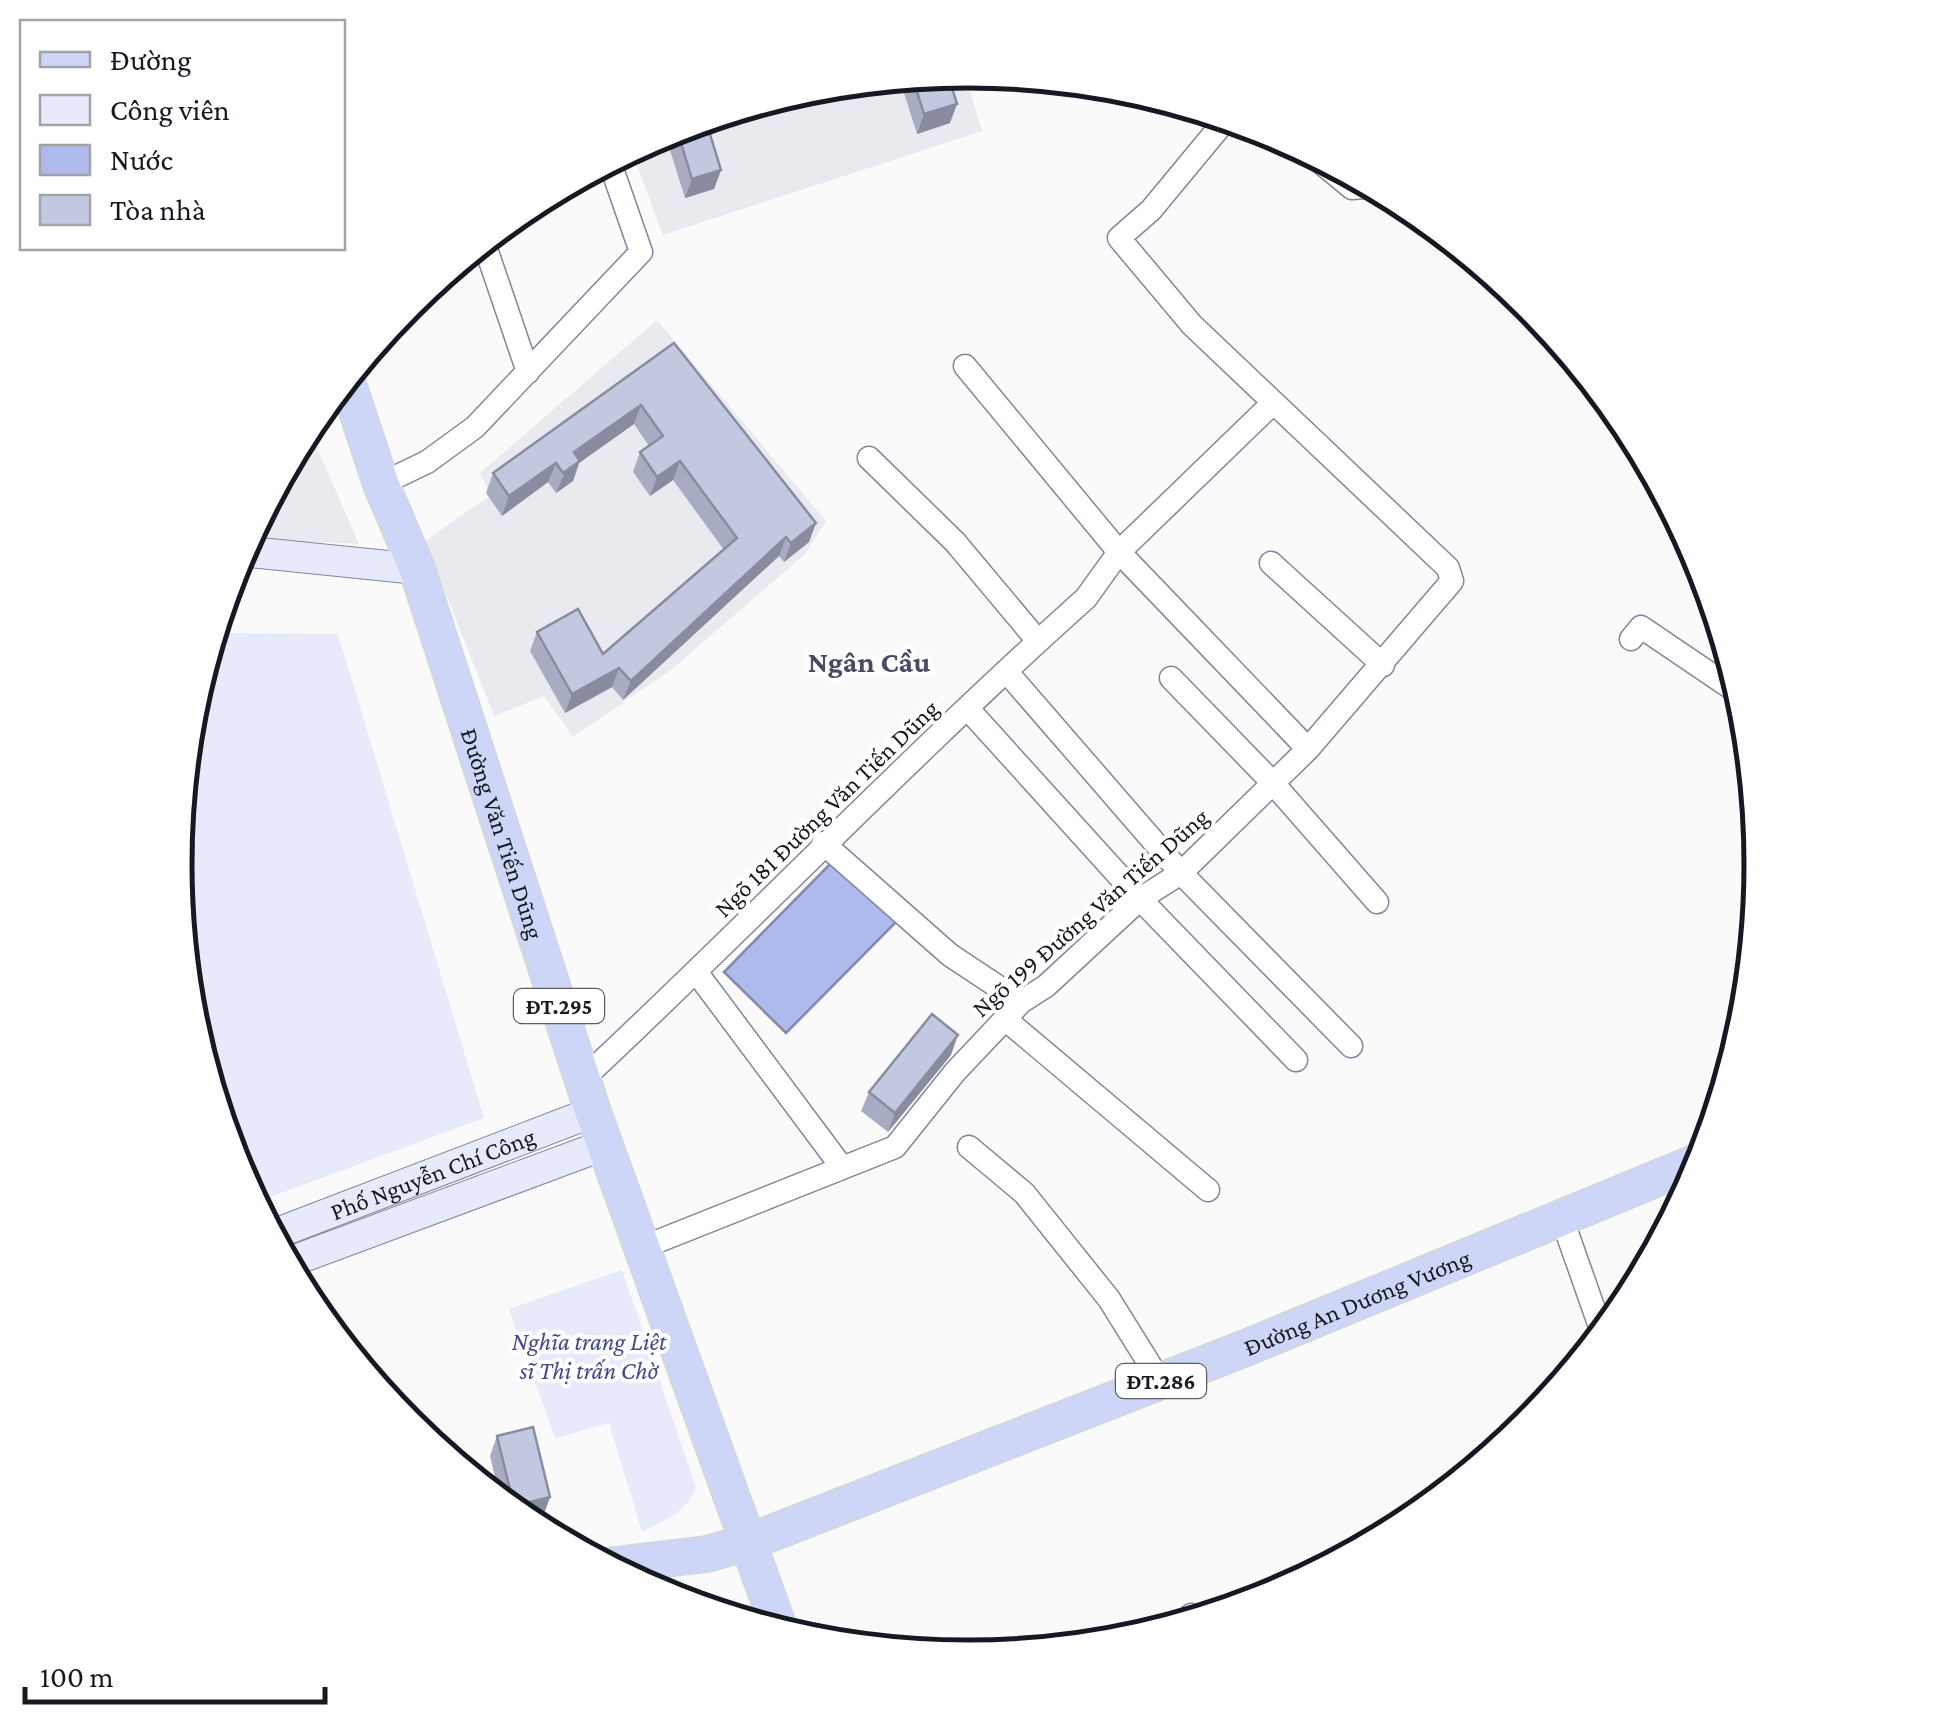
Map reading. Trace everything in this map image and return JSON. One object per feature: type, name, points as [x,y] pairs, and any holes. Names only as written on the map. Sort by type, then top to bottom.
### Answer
[{"type":"main road","name":"Đường Văn Tiến Dũng","points":[[351,394],[381,484],[417,569],[641,1248],[774,1614]]},
{"type":"main road","name":"Đường An Dương Vương","points":[[634,1563],[707,1554],[748,1542],[1160,1381],[1681,1168]]},
{"type":"street","points":[[1218,129],[1151,210],[1119,238],[1192,326],[1273,403]]},
{"type":"street","points":[[381,484],[426,462],[475,427],[641,252],[615,173]]},
{"type":"street","points":[[488,255],[528,372]]},
{"type":"street","points":[[965,366],[1118,552],[1308,749]]},
{"type":"street","name":"Ngõ 199 Đường Văn Tiến Dũng","points":[[641,1248],[895,1146],[1013,1010],[1046,986],[1140,899],[1181,873],[1308,749],[1452,581],[1448,568],[1273,403]]},
{"type":"street","name":"Ngõ 181 Đường Văn Tiến Dũng","points":[[583,1078],[696,972],[823,842],[1086,598],[1118,552],[1273,403]]},
{"type":"street","points":[[869,458],[954,542],[1038,641]]},
{"type":"street","points":[[258,553],[417,569]]},
{"type":"street","points":[[1270,563],[1382,665]]},
{"type":"street","points":[[1631,638],[1640,627],[1723,682]]},
{"type":"street","points":[[1006,672],[1181,873],[1351,1046]]},
{"type":"street","points":[[1171,678],[1272,782],[1377,902]]},
{"type":"street","points":[[968,709],[1140,899],[1296,1060]]},
{"type":"street","points":[[823,842],[1208,1190]]},
{"type":"street","points":[[696,972],[841,1166]]},
{"type":"street","name":"Phố Nguyễn Chí Công","points":[[285,1231],[600,1128]]},
{"type":"street","name":"Phố Nguyễn Chí Công","points":[[300,1257],[600,1128]]},
{"type":"street","points":[[970,1147],[1024,1192],[1109,1300],[1160,1381]]},
{"type":"street","points":[[1561,1216],[1597,1318]]},
{"type":"shaded area","points":[[969,88],[982,131],[663,235],[636,163],[719,129],[817,102],[918,89]]},
{"type":"shaded area","points":[[657,320],[826,521],[805,554],[672,669],[573,737],[544,696],[494,716],[425,541],[491,495],[480,473]]},
{"type":"shaded area","points":[[315,444],[359,544],[264,540]]},
{"type":"green space","points":[[228,633],[338,634],[484,1118],[269,1198],[234,1113],[219,1064],[207,1015],[194,914],[192,864],[199,762],[207,712]]},
{"type":"green space","name":"Nghĩa trang Liệt sĩ Thị trấn Chờ","points":[[622,1270],[696,1488],[681,1509],[642,1532],[609,1423],[555,1438],[509,1309]]},
{"type":"water","points":[[834,860],[897,921],[786,1033],[724,972]]},
{"type":"building","points":[[952,88],[957,104],[924,114],[916,89]]},
{"type":"building","points":[[710,133],[721,170],[692,179],[681,144]]},
{"type":"building","points":[[674,343],[816,523],[791,543],[786,537],[631,681],[619,668],[572,694],[537,632],[578,609],[603,654],[737,538],[680,461],[657,477],[640,452],[663,436],[641,405],[574,452],[580,461],[563,473],[556,463],[509,496],[493,473]]},
{"type":"building","points":[[932,1014],[958,1035],[895,1113],[869,1092]]},
{"type":"building","points":[[533,1427],[550,1497],[528,1502],[510,1489],[497,1436]]},
{"type":"district","name":"Ngân Cầu","points":[[869,662]]}]
